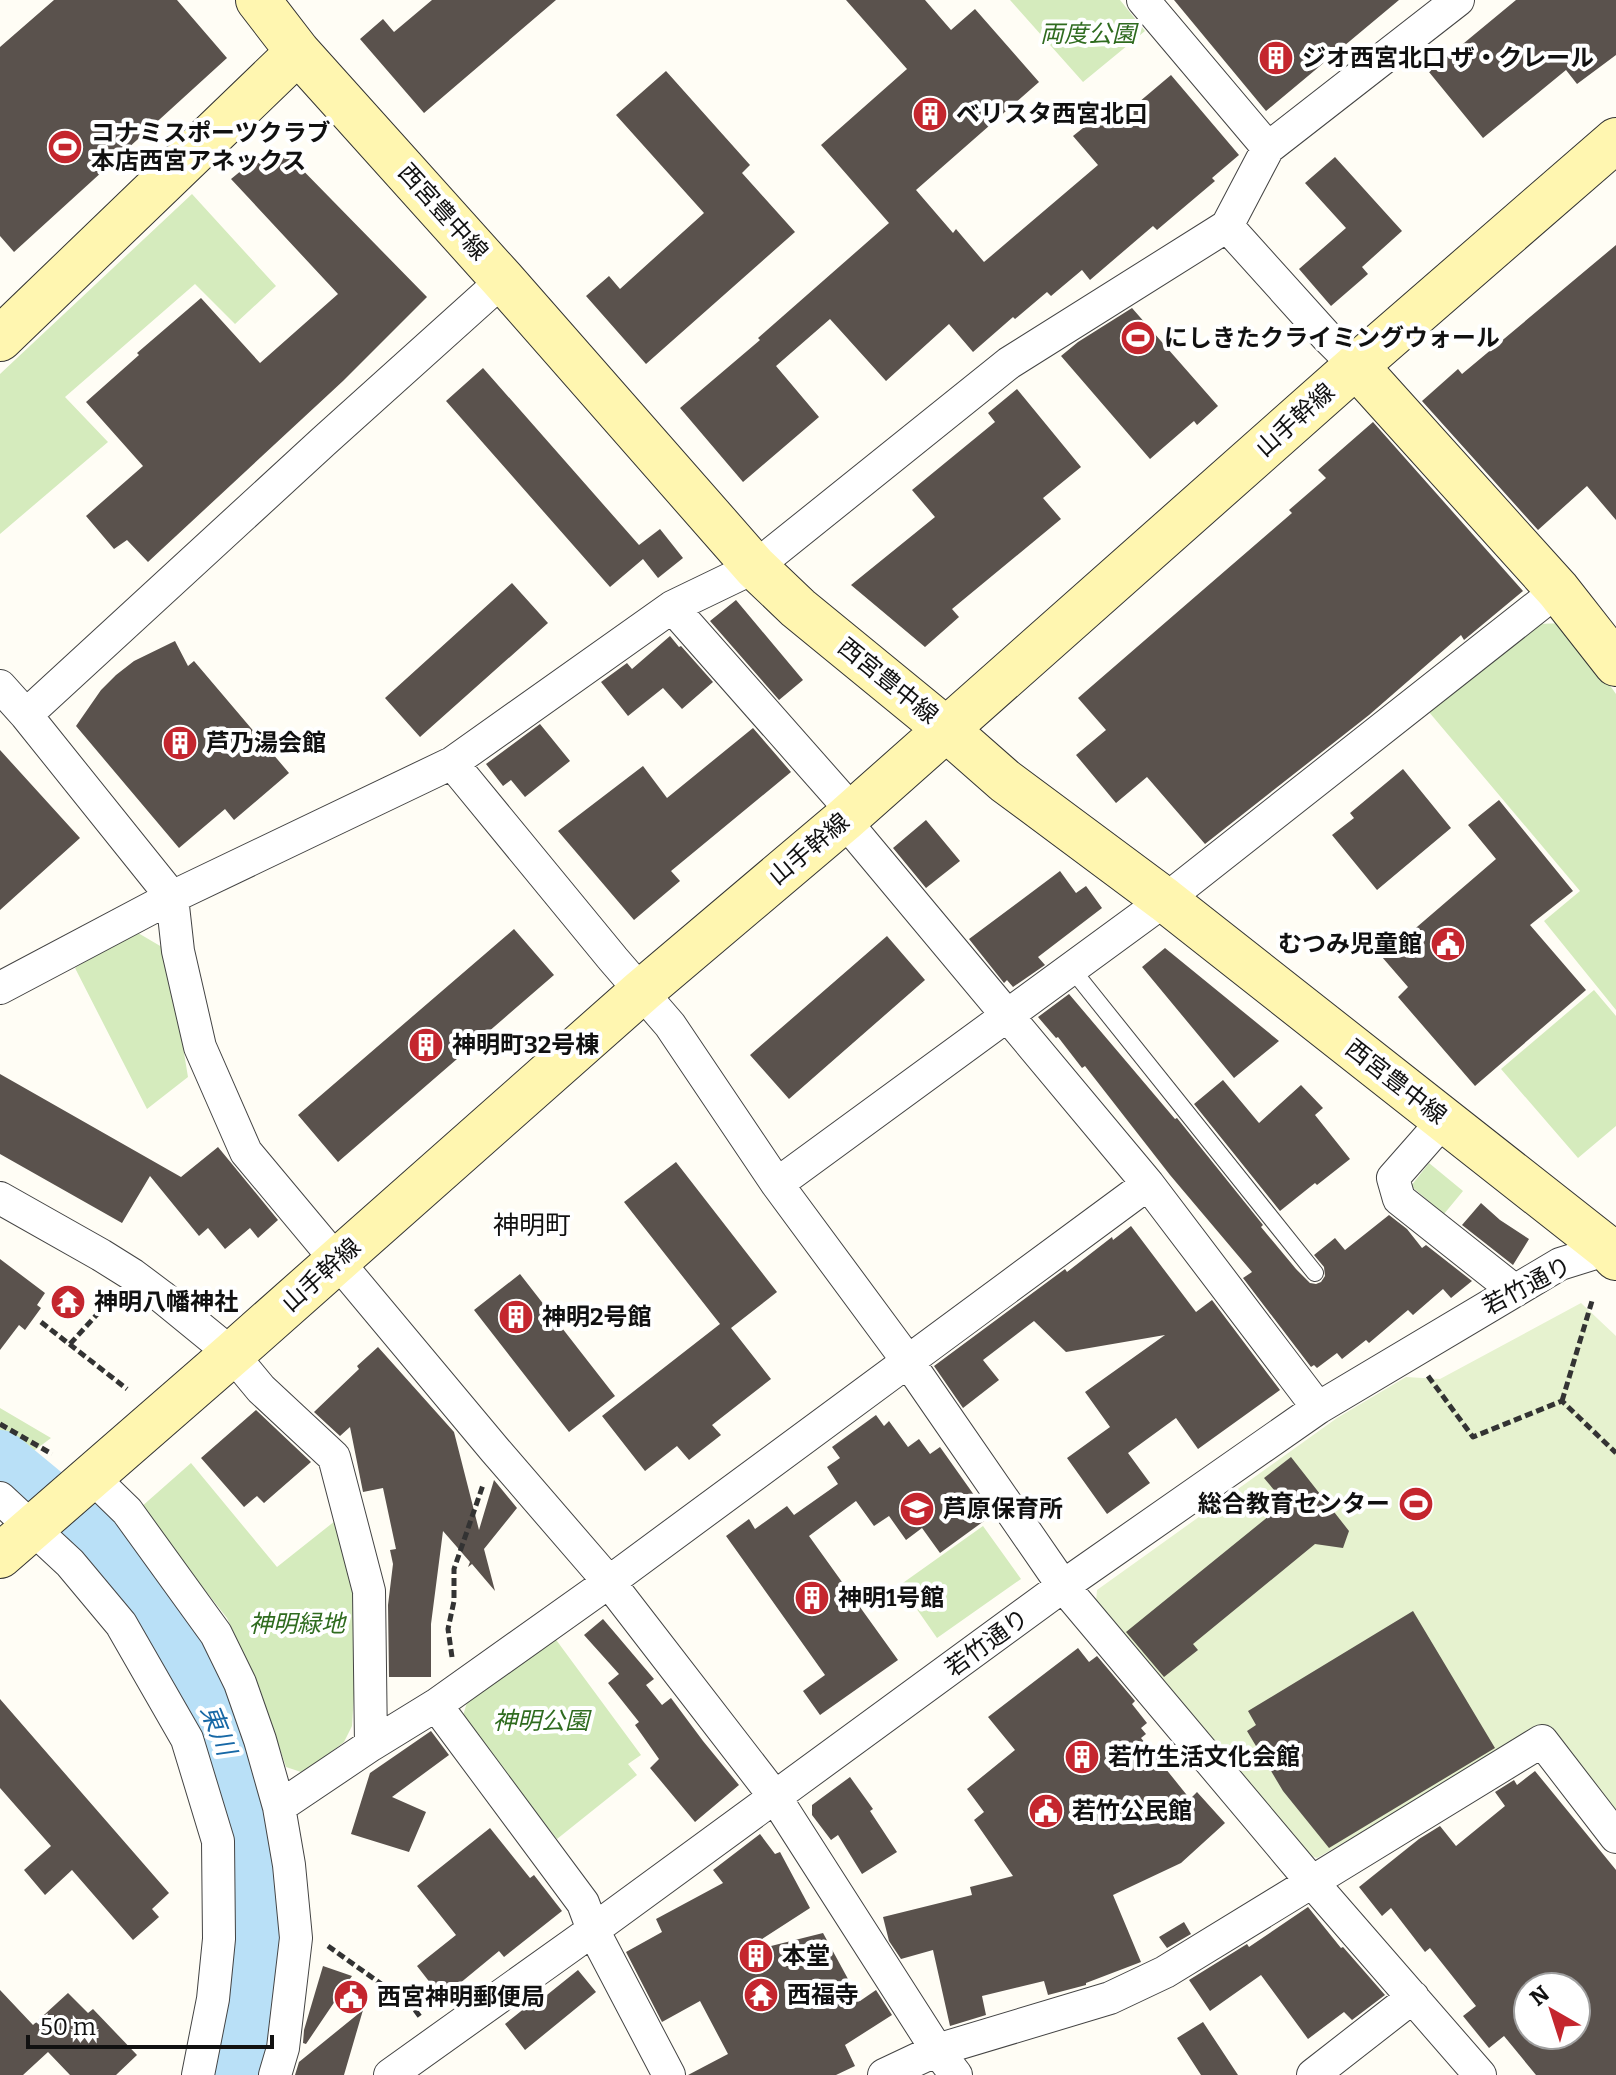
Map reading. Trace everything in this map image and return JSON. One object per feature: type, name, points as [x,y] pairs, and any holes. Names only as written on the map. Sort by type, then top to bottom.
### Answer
[{"type":"street","name":"西宮豊中線","points":[[258,0],[298,52],[755,567],[798,608],[1005,781],[1165,900],[1613,1250]]},
{"type":"street","points":[[1143,0],[1268,148]]},
{"type":"street","points":[[0,988],[172,897],[452,763],[672,607],[755,567],[1009,363],[1227,226],[1268,148],[1458,0]]},
{"type":"street","points":[[0,339],[298,52]]},
{"type":"street","name":"山手幹線","points":[[24,1535],[74,1472],[232,1354],[642,991],[849,816],[1616,140]]},
{"type":"street","points":[[1227,226],[1558,590],[1616,664]]},
{"type":"street","points":[[26,715],[503,280]]},
{"type":"street","points":[[777,1184],[1165,900],[1558,590]]},
{"type":"street","points":[[672,607],[849,816],[1007,1015],[1148,1184],[1318,1408]]},
{"type":"street","points":[[0,686],[172,897],[178,951],[200,1047],[246,1152],[609,1582],[775,1797],[947,2062]]},
{"type":"street","points":[[452,763],[670,1025],[777,1184],[907,1360],[1063,1586],[1312,1882],[1480,2075]]},
{"type":"street","points":[[1444,1120],[1393,1178],[1399,1199],[1515,1291]]},
{"type":"street","points":[[279,1807],[446,1698],[609,1582],[1148,1184]]},
{"type":"street","points":[[0,1198],[133,1275],[232,1354],[261,1389],[334,1457],[369,1591],[371,1745]]},
{"type":"street","name":"若竹通り","points":[[390,2075],[1063,1586],[1318,1408],[1560,1264],[1613,1250]]},
{"type":"street","points":[[74,1472],[127,1511],[216,1634],[240,1683],[260,1740],[279,1807],[289,1865],[296,1938],[283,2048],[275,2075]]},
{"type":"street","points":[[0,1498],[24,1535],[70,1563],[121,1624],[187,1739],[218,1841],[219,1939],[213,1999],[198,2075]]},
{"type":"street","points":[[446,1698],[583,1903],[593,1930],[669,2075]]},
{"type":"street","points":[[884,2075],[947,2062],[1110,1998],[1165,1972],[1542,1741],[1616,1837]]},
{"type":"street","points":[[1313,2075],[1413,1997]]},
{"type":"lane","points":[[1071,968],[1315,1273]]},
{"type":"path","points":[[70,1344],[133,1275]]},
{"type":"path","points":[[1562,1401],[1592,1301]]},
{"type":"path","points":[[41,1322],[127,1389]]},
{"type":"path","points":[[1425,1372],[1473,1437],[1562,1401]]},
{"type":"path","points":[[1562,1401],[1616,1453]]},
{"type":"path","points":[[0,1424],[74,1472]]},
{"type":"path","points":[[446,1698],[454,1569],[495,1450]]},
{"type":"path","points":[[296,1938],[327,1945],[400,1997],[412,2006],[438,2041]]},
{"type":"green space","name":"両度公園","points":[[1010,0],[1120,0],[1145,31],[1083,82]]},
{"type":"green space","points":[[192,194],[276,286],[235,324],[195,284],[65,397],[108,442],[0,534],[0,374]]},
{"type":"green space","points":[[1566,623],[1616,694],[1616,1010],[1544,921],[1580,891],[1429,712],[1537,624]]},
{"type":"green space","points":[[133,930],[167,950],[188,1077],[147,1109],[75,968]]},
{"type":"green space","points":[[1594,990],[1616,1016],[1616,1126],[1578,1158],[1501,1069]]},
{"type":"green space","points":[[1429,1163],[1463,1191],[1444,1214],[1411,1186]]},
{"type":"green space","name":"総合教育センター","points":[[1581,1303],[1616,1336],[1616,1820],[1543,1728],[1317,1858],[1300,1852],[1095,1614],[1097,1590],[1337,1418],[1406,1377],[1440,1379]]},
{"type":"green space","points":[[0,1408],[51,1438],[27,1456],[0,1441]]},
{"type":"green space","name":"神明緑地","points":[[191,1463],[277,1567],[340,1517],[359,1615],[352,1726],[344,1742],[304,1773],[286,1767],[258,1685],[227,1618],[140,1508]]},
{"type":"green space","points":[[983,1526],[1021,1579],[937,1638],[900,1585]]},
{"type":"green space","name":"神明公園","points":[[554,1637],[641,1755],[628,1764],[637,1775],[557,1839],[462,1719],[468,1699]]},
{"type":"building","name":"コナミスポーツクラブ 本店西宮アネックス","points":[[54,0],[177,0],[227,58],[14,252],[0,236],[0,47]]},
{"type":"building","points":[[432,0],[556,0],[424,113],[360,39],[383,19],[394,32]]},
{"type":"building","points":[[846,0],[925,0],[951,30],[975,9],[1039,82],[916,190],[953,233],[956,229],[984,262],[1098,165],[1073,136],[1103,112],[1113,124],[1171,75],[1239,155],[1212,178],[1215,181],[1157,230],[1153,226],[1090,280],[1082,270],[1051,296],[1047,292],[1015,319],[1013,317],[973,352],[949,324],[886,381],[830,319],[776,366],[819,417],[743,482],[680,408],[889,223],[821,145],[907,69]]},
{"type":"building","name":"ジオ西宮北口 ザ・クレール","points":[[1174,0],[1399,0],[1266,111]]},
{"type":"building","points":[[1516,0],[1616,0],[1616,55],[1577,84],[1566,70],[1483,138],[1429,72]]},
{"type":"building","points":[[666,71],[750,165],[742,173],[795,232],[646,364],[586,296],[609,276],[620,289],[704,213],[616,115]]},
{"type":"building","points":[[284,151],[427,297],[343,381],[148,562],[127,540],[114,549],[86,516],[143,466],[86,402],[201,298],[260,363],[338,294],[231,179],[259,156],[267,166]]},
{"type":"building","points":[[1335,157],[1402,231],[1362,267],[1368,274],[1331,306],[1299,269],[1346,228],[1305,183]]},
{"type":"building","points":[[1616,245],[1616,520],[1587,486],[1538,530],[1422,401],[1458,369],[1462,374]]},
{"type":"building","points":[[1132,308],[1218,406],[1197,425],[1194,421],[1150,459],[1061,356]]},
{"type":"building","points":[[483,368],[639,545],[660,529],[683,558],[658,578],[643,559],[610,587],[446,401]]},
{"type":"building","points":[[1017,389],[1081,467],[1043,498],[1061,519],[952,609],[959,617],[925,647],[851,585],[935,517],[912,490],[995,422],[988,413]]},
{"type":"building","points":[[1373,422],[1523,591],[1464,640],[1461,635],[1369,715],[1205,844],[1147,777],[1116,803],[1076,755],[1106,730],[1078,698],[1292,513],[1289,510],[1326,478],[1318,470]]},
{"type":"building","points":[[512,583],[548,623],[420,737],[385,698]]},
{"type":"building","points":[[736,600],[803,680],[779,700],[710,621]]},
{"type":"building","points":[[670,636],[713,682],[682,709],[663,688],[628,716],[601,682],[627,663],[632,669]]},
{"type":"building","name":"芦乃湯会館","points":[[175,641],[188,666],[194,661],[289,773],[234,820],[225,809],[179,848],[76,726],[101,690],[116,675],[134,661]]},
{"type":"building","points":[[540,724],[570,761],[525,797],[511,780],[503,786],[486,764]]},
{"type":"building","points":[[753,728],[791,772],[671,871],[680,881],[634,920],[558,831],[643,766],[667,798]]},
{"type":"building","points":[[0,750],[80,838],[0,910]]},
{"type":"building","points":[[1403,769],[1451,828],[1377,890],[1332,835],[1354,818],[1350,813]]},
{"type":"building","points":[[1499,800],[1573,891],[1530,925],[1586,990],[1475,1086],[1398,997],[1408,987],[1382,957],[1496,859],[1468,825]]},
{"type":"building","points":[[926,820],[960,861],[926,888],[893,848]]},
{"type":"building","points":[[1060,871],[1076,893],[1086,886],[1102,908],[1038,957],[1045,965],[1013,987],[1007,980],[1004,983],[969,939]]},
{"type":"building","name":"神明町32号棟","points":[[514,929],[554,975],[338,1162],[298,1115]]},
{"type":"building","points":[[887,936],[925,980],[789,1099],[750,1055]]},
{"type":"building","points":[[1165,948],[1279,1041],[1234,1078],[1142,967]]},
{"type":"building","points":[[1069,994],[1177,1118],[1263,1225],[1261,1227],[1310,1283],[1321,1282],[1325,1276],[1324,1267],[1314,1255],[1335,1238],[1345,1250],[1389,1215],[1407,1229],[1422,1248],[1426,1245],[1472,1281],[1451,1298],[1443,1289],[1413,1315],[1408,1310],[1369,1343],[1366,1340],[1342,1359],[1337,1353],[1317,1368],[1314,1365],[1311,1367],[1243,1278],[1252,1272],[1170,1175],[1085,1066],[1082,1068],[1038,1017]]},
{"type":"building","points":[[0,1074],[181,1177],[218,1147],[278,1220],[258,1238],[250,1228],[225,1249],[208,1228],[199,1236],[150,1176],[122,1223],[0,1154]]},
{"type":"building","points":[[1223,1080],[1259,1123],[1301,1085],[1323,1108],[1315,1115],[1350,1159],[1280,1211],[1194,1104]]},
{"type":"building","name":"神明2号館","points":[[676,1162],[777,1292],[731,1328],[771,1379],[712,1425],[721,1435],[689,1460],[677,1446],[645,1471],[602,1416],[720,1324],[624,1202]]},
{"type":"building","points":[[1481,1203],[1529,1239],[1513,1265],[1462,1225]]},
{"type":"building","points":[[1131,1226],[1196,1312],[1212,1300],[1280,1390],[1198,1449],[1176,1418],[1128,1453],[1150,1483],[1107,1514],[1067,1458],[1110,1427],[1085,1392],[1165,1335],[1066,1352],[1034,1321],[983,1360],[999,1380],[963,1408],[934,1366],[1065,1269],[1067,1272]]},
{"type":"building","points":[[0,1259],[45,1293],[37,1305],[41,1308],[25,1330],[19,1325],[0,1350]]},
{"type":"building","points":[[520,1274],[615,1396],[569,1432],[474,1310]]},
{"type":"building","points":[[378,1347],[454,1432],[479,1530],[494,1480],[517,1508],[484,1549],[495,1591],[472,1564],[468,1567],[470,1562],[443,1531],[431,1624],[431,1677],[389,1677],[388,1605],[393,1564],[390,1550],[396,1549],[383,1488],[363,1492],[350,1427],[340,1436],[314,1412]]},
{"type":"building","points":[[256,1410],[311,1462],[264,1503],[257,1496],[244,1507],[201,1458]]},
{"type":"building","points":[[876,1415],[884,1426],[889,1421],[908,1447],[919,1439],[930,1454],[940,1447],[979,1502],[974,1505],[984,1521],[940,1553],[922,1528],[906,1540],[889,1516],[874,1526],[856,1501],[809,1536],[898,1660],[820,1715],[803,1691],[825,1675],[726,1536],[749,1519],[755,1529],[787,1506],[794,1515],[838,1484],[827,1467],[840,1458],[832,1447]]},
{"type":"building","points":[[1291,1457],[1349,1531],[1343,1548],[1315,1544],[1193,1644],[1198,1650],[1164,1677],[1126,1632],[1285,1503],[1264,1478]]},
{"type":"building","points":[[1413,1611],[1495,1748],[1329,1848],[1283,1791],[1247,1731],[1256,1725],[1248,1711]]},
{"type":"building","points":[[603,1619],[654,1679],[646,1685],[662,1705],[671,1698],[739,1785],[695,1822],[650,1768],[659,1759],[635,1725],[639,1722],[608,1683],[619,1674],[584,1635]]},
{"type":"building","points":[[1078,1648],[1089,1662],[1097,1656],[1135,1701],[1132,1704],[1147,1723],[1141,1728],[1146,1734],[1141,1738],[1190,1799],[1197,1792],[1225,1823],[1181,1863],[1113,1895],[1141,1962],[1086,1985],[1048,1995],[1044,1981],[982,1996],[986,2015],[950,2026],[933,1950],[901,1959],[889,1941],[883,1917],[972,1895],[970,1887],[1013,1876],[974,1820],[984,1812],[967,1789],[1015,1750],[988,1717]]},
{"type":"building","points":[[0,1699],[169,1893],[152,1909],[159,1917],[133,1940],[72,1870],[45,1895],[24,1870],[51,1846],[0,1788]]},
{"type":"building","points":[[431,1731],[449,1755],[392,1797],[426,1812],[409,1852],[351,1834],[370,1773]]},
{"type":"building","points":[[1535,1771],[1616,1870],[1616,2075],[1536,2075],[1516,2051],[1592,2051],[1592,1971],[1512,1971],[1512,2046],[1504,2036],[1489,2048],[1463,2016],[1476,2006],[1430,1948],[1425,1952],[1391,1908],[1382,1916],[1359,1887],[1440,1826],[1456,1846],[1505,1806],[1495,1792],[1514,1780],[1517,1785]]},
{"type":"building","points":[[850,1777],[873,1809],[870,1811],[897,1852],[862,1874],[838,1835],[831,1840],[812,1815],[812,1805]]},
{"type":"building","points":[[490,1828],[530,1878],[534,1875],[562,1911],[504,1957],[499,1951],[442,1998],[417,1966],[456,1935],[417,1886]]},
{"type":"building","name":"西福寺","points":[[760,1834],[775,1854],[780,1852],[810,1908],[739,1954],[823,1933],[860,2001],[876,1990],[892,2015],[845,2045],[855,2066],[836,2075],[688,2075],[728,2054],[700,2001],[662,2022],[626,1952],[662,1932],[656,1919],[723,1883],[713,1870]]},
{"type":"building","points":[[1308,1907],[1385,1995],[1352,2020],[1344,2012],[1308,2039],[1261,1975],[1210,2011],[1189,1980],[1247,1944],[1249,1947]]},
{"type":"building","points":[[1184,1922],[1191,1934],[1167,1948],[1159,1937]]},
{"type":"building","points":[[323,1966],[352,1976],[306,2044],[303,2043],[304,2030]]},
{"type":"building","points":[[578,1970],[596,1992],[525,2050],[505,2024]]},
{"type":"building","points":[[0,1990],[33,2025],[68,1993],[88,2013],[93,2009],[137,2055],[116,2075],[70,2075],[48,2052],[23,2075],[0,2075]]},
{"type":"building","points":[[363,2010],[344,2075],[295,2075],[299,2062]]},
{"type":"building","points":[[1203,2022],[1238,2075],[1201,2075],[1177,2038]]},
{"type":"waterway","name":"東川","points":[[0,1459],[103,1544],[154,1605],[208,1702],[251,1813],[258,1939],[238,2075]]},
{"type":"place","name":"ジオ西宮北口 ザ・クレール","points":[[1276,58]]},
{"type":"place","name":"ベリスタ西宮北口","points":[[930,114]]},
{"type":"place","name":"コナミスポーツクラブ 本店西宮アネックス","points":[[65,147]]},
{"type":"place","name":"にしきたクライミングウォール","points":[[1138,338]]},
{"type":"place","name":"芦乃湯会館","points":[[180,743]]},
{"type":"place","name":"むつみ児童館","points":[[1448,944]]},
{"type":"place","name":"神明町32号棟","points":[[426,1045]]},
{"type":"place","name":"神明八幡神社","points":[[68,1302]]},
{"type":"place","name":"神明2号館","points":[[516,1317]]},
{"type":"place","name":"総合教育センター","points":[[1416,1504]]},
{"type":"place","name":"芦原保育所","points":[[917,1509]]},
{"type":"place","name":"神明1号館","points":[[812,1598]]},
{"type":"place","name":"若竹生活文化会館","points":[[1082,1757]]},
{"type":"place","name":"若竹公民館","points":[[1046,1811]]},
{"type":"place","name":"本堂","points":[[756,1956]]},
{"type":"place","name":"西福寺","points":[[761,1995]]},
{"type":"place","name":"西宮神明郵便局","points":[[351,1997]]},
{"type":"district","name":"神明町","points":[[532,1225]]}]
